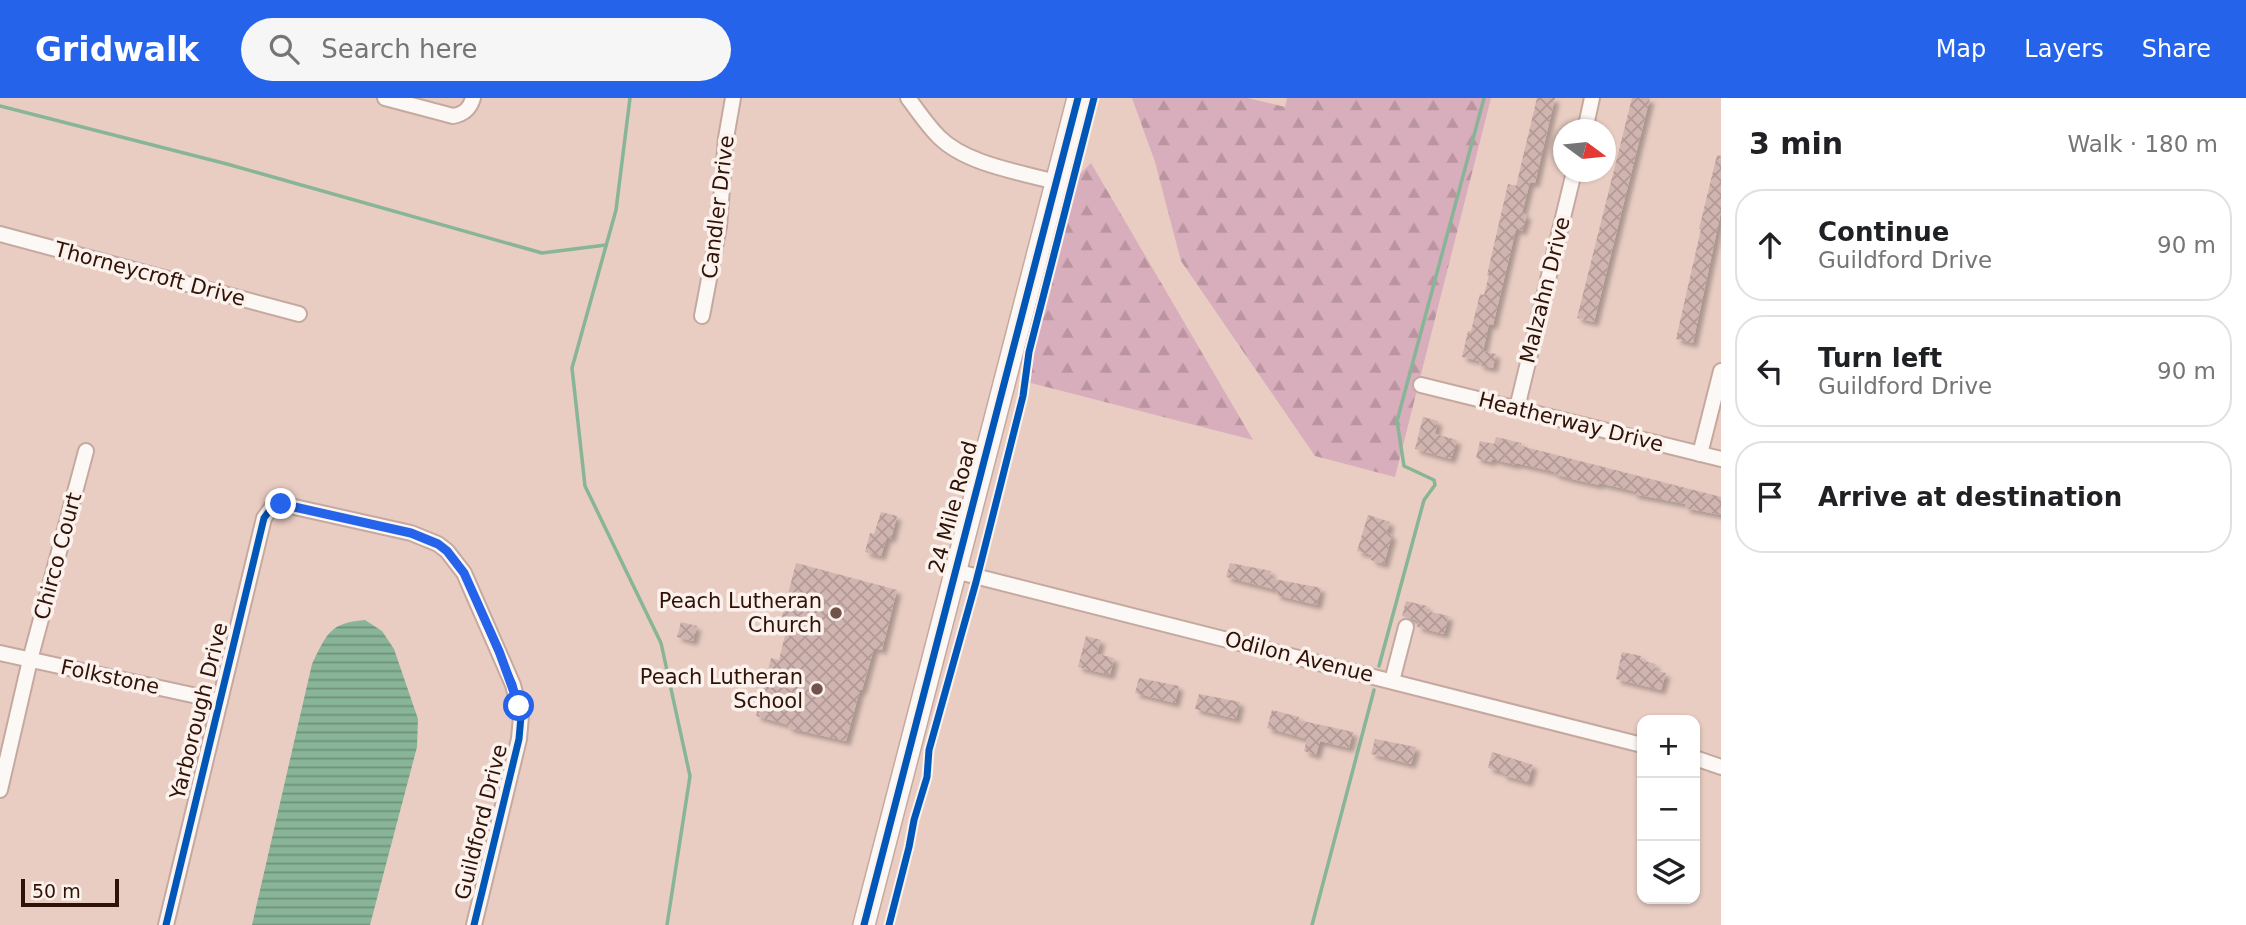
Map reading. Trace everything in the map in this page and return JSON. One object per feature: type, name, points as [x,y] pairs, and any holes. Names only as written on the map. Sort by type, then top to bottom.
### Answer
[{"type":"street","points":[[385,98],[447,115],[462,114],[469,107],[472,98]]},
{"type":"street","name":"Candler Drive","points":[[702,316],[719,226],[726,138],[733,98]]},
{"type":"street","points":[[908,98],[939,138],[955,149],[989,164],[1056,182]]},
{"type":"street","name":"24 Mile Road","points":[[864,925],[1078,98]]},
{"type":"street","points":[[1587,119],[1592,98]]},
{"type":"street","name":"Malzahn Drive","points":[[1517,408],[1572,182]]},
{"type":"street","name":"Thorneycroft Drive","points":[[0,234],[299,314]]},
{"type":"street","points":[[1700,454],[1721,371]]},
{"type":"street","name":"Heatherway Drive","points":[[1421,385],[1721,459]]},
{"type":"street","name":"Chirco Court","points":[[0,790],[30,660],[86,451]]},
{"type":"street","name":"Guildford Drive","points":[[272,507],[289,504],[411,533],[438,544],[464,573],[513,685],[521,716],[519,739],[474,925]]},
{"type":"street","name":"Yarborough Drive","points":[[166,925],[264,518],[272,507]]},
{"type":"street","name":"Odilon Avenue","points":[[955,571],[1637,744]]},
{"type":"street","points":[[1392,681],[1406,627]]},
{"type":"street","name":"Folkstone","points":[[0,653],[220,701]]},
{"type":"street","points":[[1700,760],[1721,767]]},
{"type":"green space","points":[[1132,98],[1248,98],[1285,107],[1287,98],[1491,98],[1395,477],[1315,456],[1181,261],[1155,162]]},
{"type":"green space","points":[[1091,163],[1253,440],[1027,382],[1075,179]]},
{"type":"shaded area","points":[[365,620],[382,631],[394,649],[418,719],[417,747],[370,925],[252,925],[312,664],[326,638],[336,627]]},
{"type":"building","points":[[1537,98],[1555,98],[1535,183],[1530,182],[1522,213],[1527,215],[1522,231],[1516,229],[1493,325],[1489,324],[1483,351],[1496,354],[1493,368],[1479,365],[1480,361],[1462,357],[1480,294],[1484,295],[1508,184],[1516,186]]},
{"type":"building","points":[[1632,98],[1650,98],[1594,322],[1577,318],[1611,182],[1616,182],[1616,162]]},
{"type":"building","points":[[1717,155],[1721,156],[1721,212],[1693,343],[1676,339]]},
{"type":"building","points":[[1423,417],[1438,421],[1435,434],[1457,440],[1451,459],[1415,449]]},
{"type":"building","points":[[1496,437],[1521,443],[1521,446],[1721,497],[1721,515],[1685,508],[1686,504],[1633,494],[1634,491],[1572,479],[1554,474],[1555,472],[1476,458],[1480,441],[1494,444]]},
{"type":"building","points":[[881,512],[897,516],[891,539],[887,537],[881,556],[865,552],[870,533],[874,534]]},
{"type":"building","points":[[1368,515],[1390,522],[1387,533],[1392,535],[1384,564],[1371,560],[1372,555],[1357,551]]},
{"type":"building","points":[[796,563],[897,590],[882,650],[874,648],[846,741],[788,728],[789,725],[756,716],[771,658],[779,660],[788,623],[781,621]]},
{"type":"building","points":[[1230,563],[1271,571],[1269,578],[1321,588],[1317,605],[1276,595],[1277,590],[1226,577]]},
{"type":"building","points":[[1406,601],[1427,606],[1426,611],[1449,616],[1444,634],[1417,627],[1419,621],[1402,616]]},
{"type":"building","points":[[681,622],[697,626],[693,641],[677,637]]},
{"type":"building","points":[[1086,636],[1101,640],[1097,654],[1114,658],[1110,675],[1078,667]]},
{"type":"building","points":[[1622,652],[1641,656],[1640,660],[1656,664],[1654,670],[1666,673],[1661,690],[1616,679]]},
{"type":"building","points":[[1139,678],[1179,686],[1175,703],[1135,693]]},
{"type":"building","points":[[1199,694],[1240,702],[1236,719],[1195,709]]},
{"type":"building","points":[[1272,710],[1299,717],[1298,720],[1353,732],[1349,748],[1320,741],[1316,755],[1304,751],[1307,739],[1267,728]]},
{"type":"building","points":[[1375,739],[1416,747],[1411,764],[1371,754]]},
{"type":"building","points":[[1492,752],[1533,765],[1528,782],[1488,768]]},
{"type":"waterway","points":[[630,98],[616,210],[572,368],[585,486],[661,643],[690,776],[667,925]]},
{"type":"waterway","points":[[1379,666],[1424,500],[1435,485],[1434,480],[1404,466],[1397,421],[1484,98]]},
{"type":"waterway","points":[[0,106],[227,164],[542,253],[606,245]]},
{"type":"waterway","points":[[1312,925],[1374,690]]},
{"type":"cycle path","points":[[864,925],[1078,98]]},
{"type":"cycle path","points":[[889,925],[927,777],[929,750],[976,582],[1023,396],[1029,352],[1094,98]]},
{"type":"cycle path","points":[[166,925],[264,518],[272,507],[281,504],[411,533],[438,544],[464,573],[513,685],[521,716],[519,739],[474,925]]},
{"type":"place","name":"Peach Lutheran Church","points":[[836,613]]},
{"type":"place","name":"Peach Lutheran School","points":[[817,689]]},
{"type":"route","points":[[281,504],[411,533],[438,544],[447,551],[464,573],[499,651],[519,706]]}]
